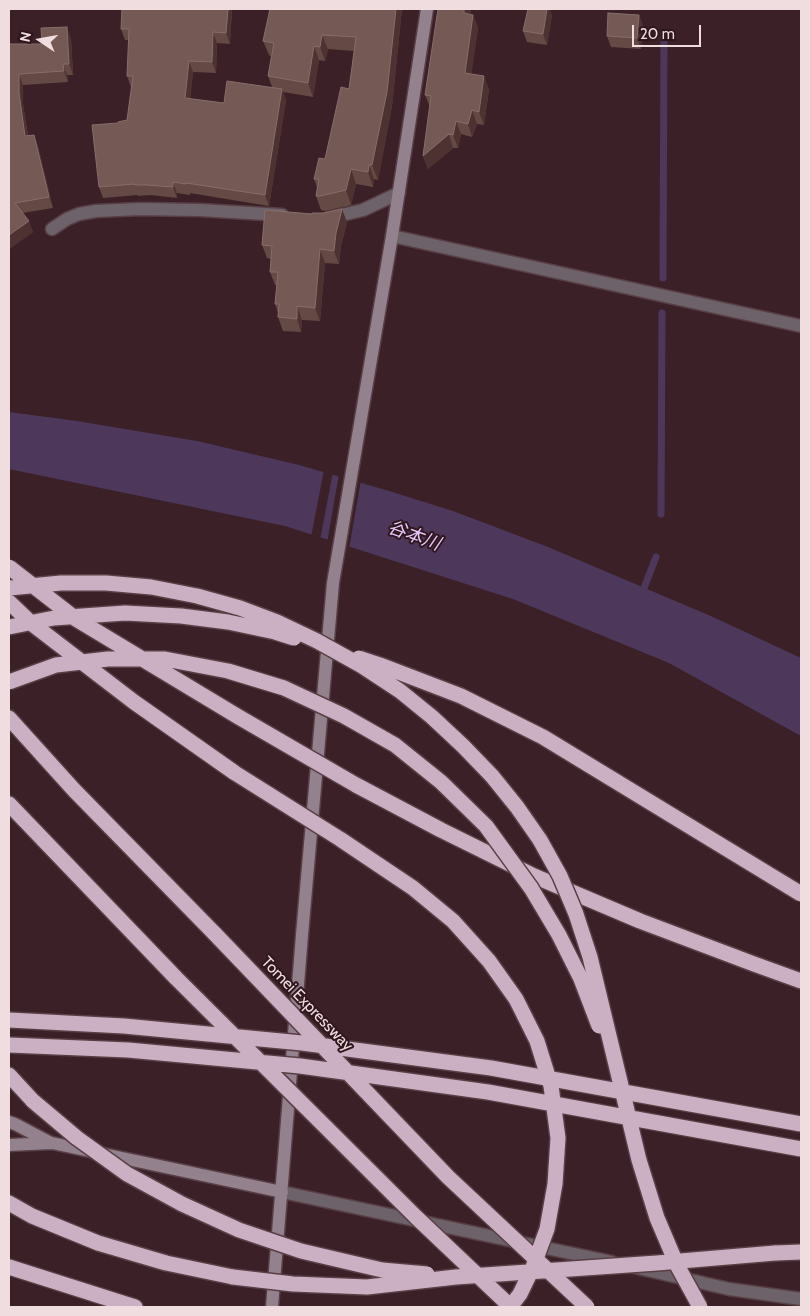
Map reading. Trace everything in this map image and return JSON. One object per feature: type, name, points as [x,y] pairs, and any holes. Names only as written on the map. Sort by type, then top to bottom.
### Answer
[{"type":"highway","points":[[9,567],[76,619],[237,716],[348,780],[441,830],[534,876],[640,921],[801,981]]},
{"type":"highway","points":[[9,588],[61,583],[106,583],[151,587],[197,596],[240,608],[277,622],[355,662],[400,691],[432,717],[492,776],[540,840],[560,876],[576,914],[590,957],[639,1160],[657,1218],[677,1265],[700,1307]]},
{"type":"highway","points":[[9,602],[32,623],[150,713],[236,773],[413,888],[453,921],[489,961],[516,999],[537,1041],[551,1086],[558,1138],[555,1184],[546,1229],[533,1267],[520,1294],[510,1307],[409,1210],[176,978],[9,804]]},
{"type":"highway","points":[[9,627],[54,618],[124,612],[181,616],[228,622],[275,632],[380,664],[461,696],[543,737],[801,894]]},
{"type":"highway","points":[[9,682],[56,665],[108,659],[165,659],[228,671],[284,688],[344,716],[395,746],[441,782],[486,826],[531,888],[559,935],[581,980],[618,1071]]},
{"type":"highway","name":"Tomei Expressway","points":[[9,718],[74,790],[448,1177],[587,1307]]},
{"type":"highway","points":[[9,1020],[124,1026],[302,1043],[492,1068],[801,1124]]},
{"type":"highway","points":[[9,1045],[128,1050],[300,1066],[488,1092],[801,1149]]},
{"type":"highway","points":[[9,1075],[33,1101],[77,1138],[127,1174],[182,1204],[231,1227],[301,1251],[382,1270],[456,1277]]},
{"type":"highway","points":[[9,1202],[32,1216],[98,1243],[166,1263],[233,1277],[293,1284],[367,1287],[456,1277],[801,1252]]},
{"type":"highway","points":[[9,1267],[135,1307]]},
{"type":"street","points":[[272,1307],[333,583],[392,236],[427,9]]},
{"type":"street","points":[[316,218],[326,219],[363,210],[399,193]]},
{"type":"street","points":[[52,229],[79,214],[139,209],[200,210],[297,217]]},
{"type":"street","points":[[392,236],[801,326]]},
{"type":"street","points":[[9,1122],[52,1143]]},
{"type":"street","points":[[9,1145],[52,1143],[730,1289],[801,1299]]},
{"type":"water","name":"谷本川","points":[[9,412],[197,441],[299,465],[453,511],[548,547],[713,617],[801,658],[801,736],[669,663],[513,599],[285,526],[9,469]]},
{"type":"pier","points":[[324,470],[333,472],[320,540],[311,537]]},
{"type":"pier","points":[[339,474],[361,480],[349,549],[327,543]]},
{"type":"building","points":[[122,9],[228,9],[226,33],[213,32],[212,62],[189,61],[185,98],[224,103],[227,81],[282,89],[265,195],[173,182],[173,187],[134,184],[99,187],[92,125],[118,123],[127,120],[133,76],[127,76],[129,29],[121,29]]},
{"type":"building","points":[[270,9],[396,9],[387,92],[372,165],[369,165],[368,172],[351,169],[346,190],[316,196],[319,179],[314,179],[319,158],[325,159],[341,87],[349,89],[356,37],[322,35],[320,47],[314,46],[308,83],[268,76],[274,43],[263,41]]},
{"type":"building","points":[[438,9],[464,9],[464,13],[473,15],[465,73],[484,76],[479,112],[472,110],[468,124],[456,121],[453,135],[449,134],[423,156],[431,96],[425,95]]},
{"type":"building","points":[[528,9],[547,9],[543,34],[523,31]]},
{"type":"building","points":[[608,13],[639,15],[637,38],[607,36]]},
{"type":"building","points":[[67,27],[69,64],[63,64],[64,71],[19,74],[19,93],[25,136],[34,135],[49,197],[15,203],[29,221],[9,235],[9,44],[42,44],[41,28]]},
{"type":"building","points":[[342,209],[334,251],[320,249],[315,308],[297,306],[297,319],[278,317],[279,304],[275,304],[278,272],[270,272],[272,246],[262,245],[265,210],[312,214]]},
{"type":"waterway","points":[[663,278],[664,33]]},
{"type":"waterway","points":[[661,514],[662,313]]},
{"type":"waterway","points":[[641,596],[656,557]]}]
